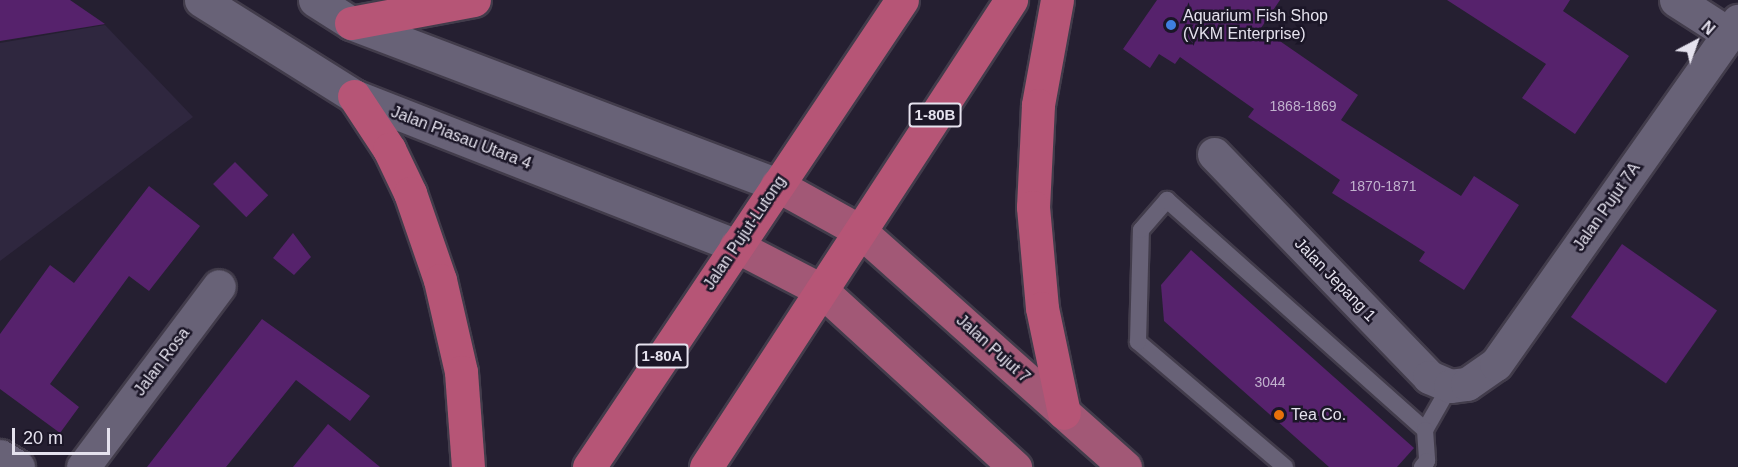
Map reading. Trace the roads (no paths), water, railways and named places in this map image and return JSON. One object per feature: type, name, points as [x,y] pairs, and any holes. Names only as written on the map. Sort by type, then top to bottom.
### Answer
[{"type":"highway","points":[[351,22],[474,0]]},
{"type":"highway","name":"Jalan Pujut-Lutong","points":[[589,467],[902,0]]},
{"type":"highway","name":"1-80B","points":[[706,467],[1011,0]]},
{"type":"highway","points":[[1057,0],[1038,105],[1034,207],[1042,308],[1064,413]]},
{"type":"highway","points":[[354,96],[393,158],[440,280],[461,372],[468,467]]},
{"type":"main road","name":"Jalan Pujut 7","points":[[777,185],[860,231],[1125,467]]},
{"type":"main road","points":[[736,246],[821,290],[1015,467]]},
{"type":"street","name":"Jalan Piasau Utara 4","points":[[201,0],[354,96],[736,246]]},
{"type":"street","points":[[315,0],[351,22],[777,185]]},
{"type":"street","points":[[1676,0],[1733,28]]},
{"type":"street","name":"Jalan Pujut 7A","points":[[1458,385],[1496,364],[1733,28]]},
{"type":"street","name":"Jalan Jepang 1","points":[[1214,154],[1429,377],[1458,385]]},
{"type":"street","name":"Jalan Rosa","points":[[83,467],[219,286]]},
{"type":"street","points":[[0,456],[18,467]]},
{"type":"lane","points":[[1285,467],[1138,342],[1141,230],[1167,200],[1425,430]]},
{"type":"lane","points":[[1422,467],[1426,461],[1425,430],[1458,385]]},
{"type":"place","name":"Aquarium Fish Shop (VKM Enterprise)","points":[[1171,25]]},
{"type":"place","name":"Tea Co.","points":[[1279,415]]}]
